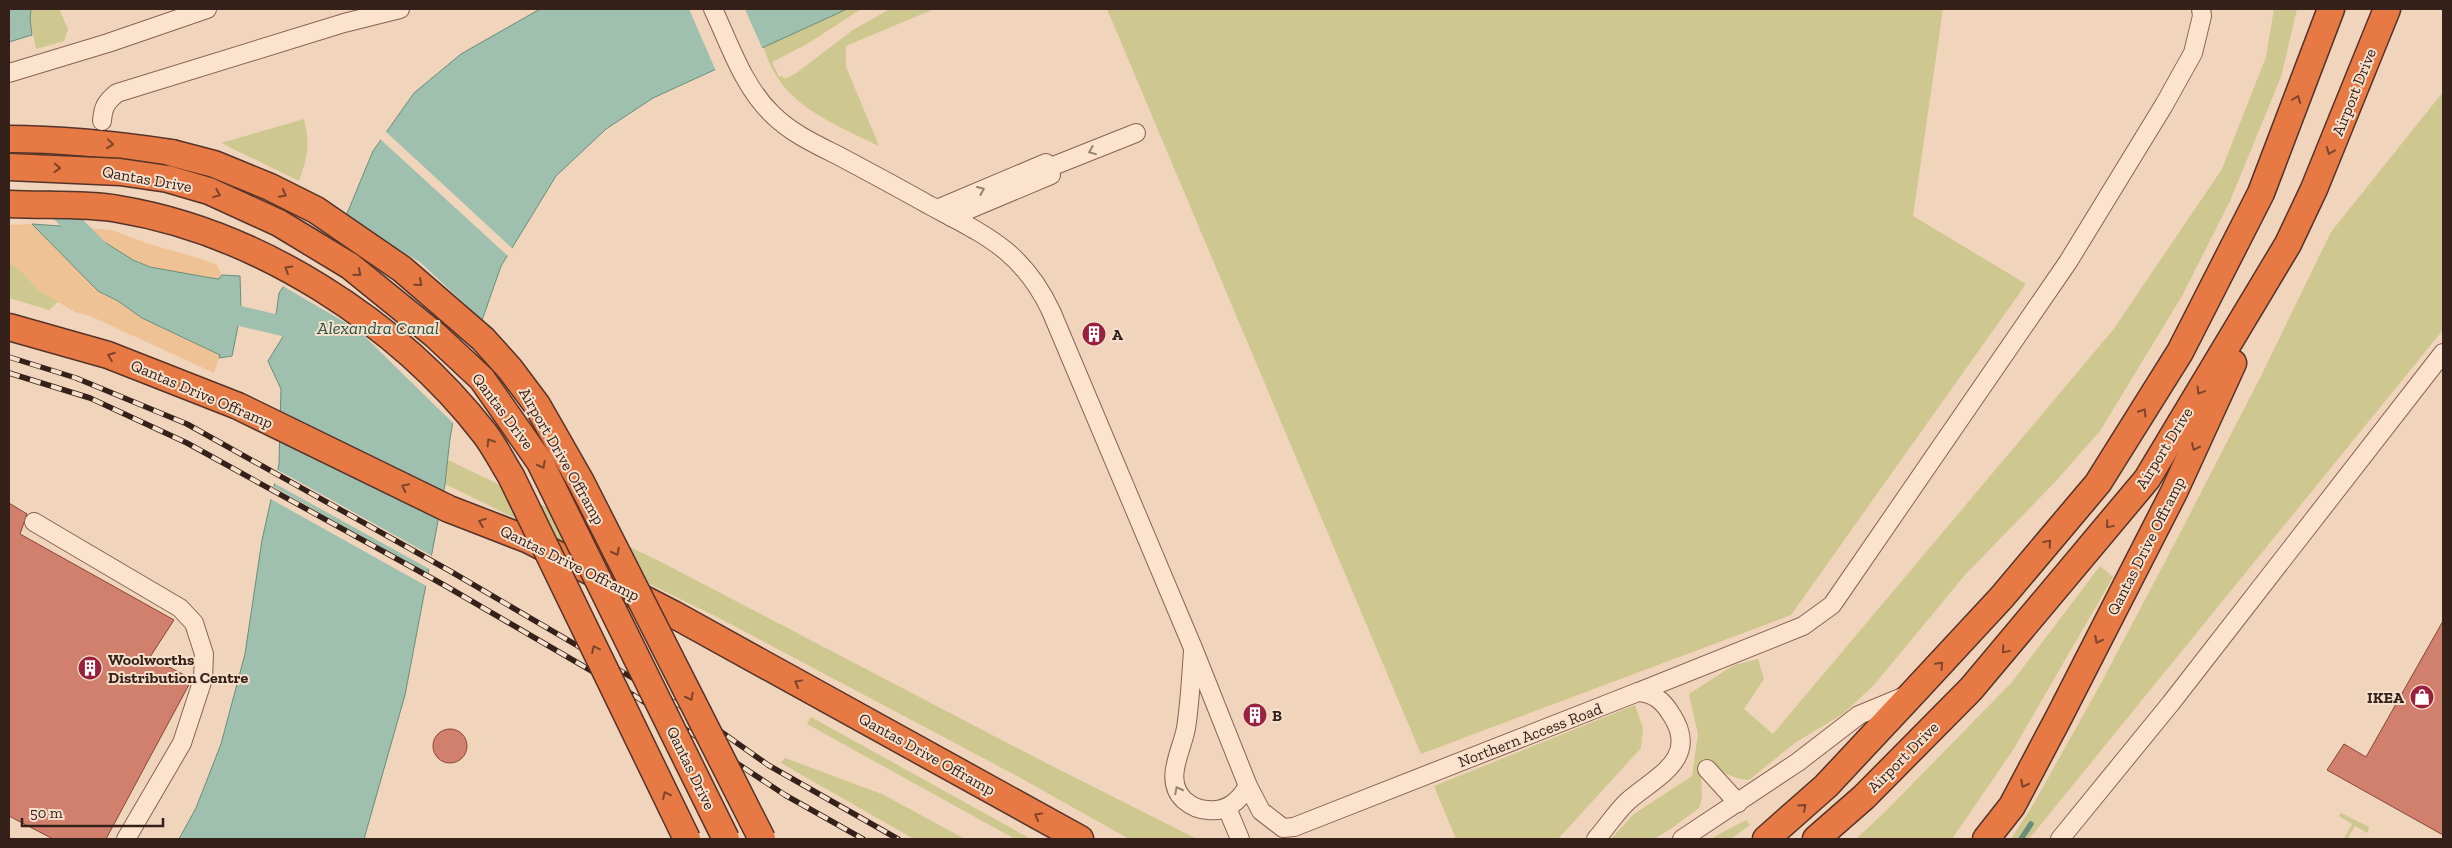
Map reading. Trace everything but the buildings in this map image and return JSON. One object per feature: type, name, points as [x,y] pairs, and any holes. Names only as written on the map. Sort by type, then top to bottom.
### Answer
[{"type":"highway","points":[[1766,839],[1826,786],[2002,598],[2098,483],[2180,352],[2261,193],[2331,9]]},
{"type":"highway","name":"Airport Drive","points":[[1816,839],[1864,797],[1971,689],[2147,479],[2288,244],[2314,189],[2387,9]]},
{"type":"highway","name":"Airport Drive Offramp","points":[[9,139],[49,139],[110,143],[172,152],[214,164],[270,187],[316,210],[402,269],[484,340],[510,369],[536,406],[581,482],[762,839]]},
{"type":"highway","name":"Qantas Drive","points":[[9,167],[120,172],[168,180],[209,191],[279,223],[350,266],[435,335],[482,379],[540,462],[726,839]]},
{"type":"highway","name":"Qantas Drive","points":[[9,204],[117,209],[181,223],[230,242],[283,266],[351,308],[415,360],[461,406],[486,436],[511,476],[687,839]]},
{"type":"highway","name":"Qantas Drive Offramp","points":[[1986,839],[2012,806],[2174,492],[2288,244]]},
{"type":"highway","name":"Qantas Drive Offramp","points":[[9,326],[108,355],[238,406],[448,508],[529,540],[664,610],[1080,839]]},
{"type":"street","points":[[9,72],[108,43],[206,9]]},
{"type":"street","points":[[344,23],[364,9]]},
{"type":"street","points":[[102,121],[103,109],[108,100],[117,93],[344,23],[400,9]]},
{"type":"street","name":"Northern Access Road","points":[[713,9],[740,67],[761,102],[788,128],[989,236],[1005,248],[1027,271],[1044,296],[1193,648],[1248,786],[1261,811],[1283,828],[1294,828],[1804,626],[1832,605],[2068,262],[2193,53],[2202,16],[2201,9]]},
{"type":"street","points":[[944,213],[1136,132]]},
{"type":"street","points":[[2070,836],[2443,353]]},
{"type":"street","points":[[34,522],[180,608],[194,622],[204,654],[204,679],[182,743],[126,839]]},
{"type":"street","points":[[1193,648],[1187,722],[1175,768],[1175,786],[1179,795],[1193,806],[1210,811],[1227,808],[1242,797],[1248,786]]},
{"type":"street","points":[[1596,839],[1628,801],[1661,777],[1676,759],[1680,731],[1673,717],[1657,697],[1638,692]]},
{"type":"street","points":[[1682,839],[1798,762],[1859,714],[1913,693]]},
{"type":"street","points":[[1707,770],[1738,803]]},
{"type":"street","points":[[1227,808],[1240,839]]},
{"type":"shaded area","points":[[31,9],[59,9],[68,29],[64,41],[36,49],[30,19]]},
{"type":"shaded area","points":[[842,9],[861,9],[807,44],[772,62],[779,77],[782,76],[784,79],[795,74],[853,30],[890,9],[934,9],[846,46],[846,67],[879,146],[824,119],[793,96],[780,82],[770,65],[763,44]]},
{"type":"shaded area","points":[[1107,9],[1943,9],[1913,216],[2026,284],[1791,615],[1421,754]]},
{"type":"shaded area","points":[[2274,9],[2297,9],[2281,77],[2230,201],[2182,296],[2100,431],[2055,482],[1964,576],[1874,685],[1843,714],[1796,742],[1749,780],[1726,774],[1707,760],[1698,771],[1701,773],[1702,799],[1699,808],[1654,839],[1611,839],[1634,814],[1692,776],[1698,734],[1689,694],[1734,665],[1758,659],[1764,679],[1744,709],[1773,734],[2113,330],[2222,169],[2266,57]]},
{"type":"shaded area","points":[[2443,92],[2443,330],[2029,839],[2011,839],[2033,805],[2100,685],[2177,539],[2261,376],[2331,232]]},
{"type":"shaded area","points":[[304,119],[307,150],[299,181],[221,143]]},
{"type":"shaded area","points":[[9,263],[19,269],[41,292],[59,301],[49,310],[9,298]]},
{"type":"shaded area","points":[[448,460],[659,561],[1046,763],[1197,839],[1129,839],[1019,777],[719,618],[445,484]]},
{"type":"shaded area","points":[[2100,566],[2113,577],[2013,750],[1952,839],[1856,839],[1886,811],[2012,682]]},
{"type":"shaded area","points":[[1635,705],[1643,728],[1641,748],[1558,839],[1456,839],[1434,786]]},
{"type":"shaded area","points":[[811,717],[1031,839],[1015,839],[807,724]]},
{"type":"shaded area","points":[[785,758],[882,794],[965,839],[914,839],[781,763]]},
{"type":"shaded area","points":[[2341,813],[2369,827],[2368,833],[2355,826],[2347,839],[2344,839],[2352,824],[2339,816]]},
{"type":"shaded area","points":[[1746,820],[1750,825],[1731,839],[1710,839]]},
{"type":"sand","points":[[32,224],[98,291],[118,301],[142,318],[220,355],[214,373],[90,316],[75,312],[41,292],[19,269],[9,263],[9,225]]},
{"type":"sand","points":[[74,227],[112,230],[149,244],[202,259],[217,265],[222,275],[219,279],[150,267],[133,260],[106,243],[81,237]]},
{"type":"water","points":[[9,9],[31,9],[32,35],[9,42]]},
{"type":"water","name":"Alexandra Canal","points":[[540,9],[847,9],[653,98],[606,129],[556,176],[501,266],[460,383],[450,438],[445,484],[405,695],[364,839],[179,839],[196,808],[221,744],[245,654],[262,540],[279,464],[281,389],[268,361],[284,335],[275,323],[279,293],[299,264],[316,256],[341,228],[373,151],[414,93],[461,54]]},
{"type":"water","points":[[32,224],[74,227],[81,237],[106,243],[133,260],[150,267],[219,279],[222,275],[240,276],[241,311],[232,356],[219,358],[220,355],[142,318],[118,301],[98,291]]},
{"type":"pier","points":[[689,9],[745,9],[763,50],[716,71]]},
{"type":"pier","points":[[384,130],[514,250],[509,257],[379,138]]},
{"type":"pier","points":[[343,217],[420,262],[483,321],[462,384],[455,425],[358,330],[281,285],[298,262],[315,254],[339,227]]},
{"type":"pier","points":[[276,469],[434,557],[431,570],[272,482]]},
{"type":"pier","points":[[272,486],[430,575],[428,587],[269,498]]},
{"type":"waterway","points":[[49,200],[106,257]]},
{"type":"waterway","points":[[214,310],[300,330]]},
{"type":"waterway","points":[[2021,839],[2031,824]]},
{"type":"railway","points":[[9,357],[76,378],[187,424],[450,571],[706,721],[768,765],[898,839]]},
{"type":"railway","points":[[9,373],[90,398],[187,443],[444,585],[638,698],[785,795],[863,839]]},
{"type":"place","name":"A","points":[[1094,334]]},
{"type":"place","name":"Woolworths Distribution Centre","points":[[90,668]]},
{"type":"place","name":"IKEA","points":[[2422,697]]},
{"type":"place","name":"B","points":[[1255,715]]}]
